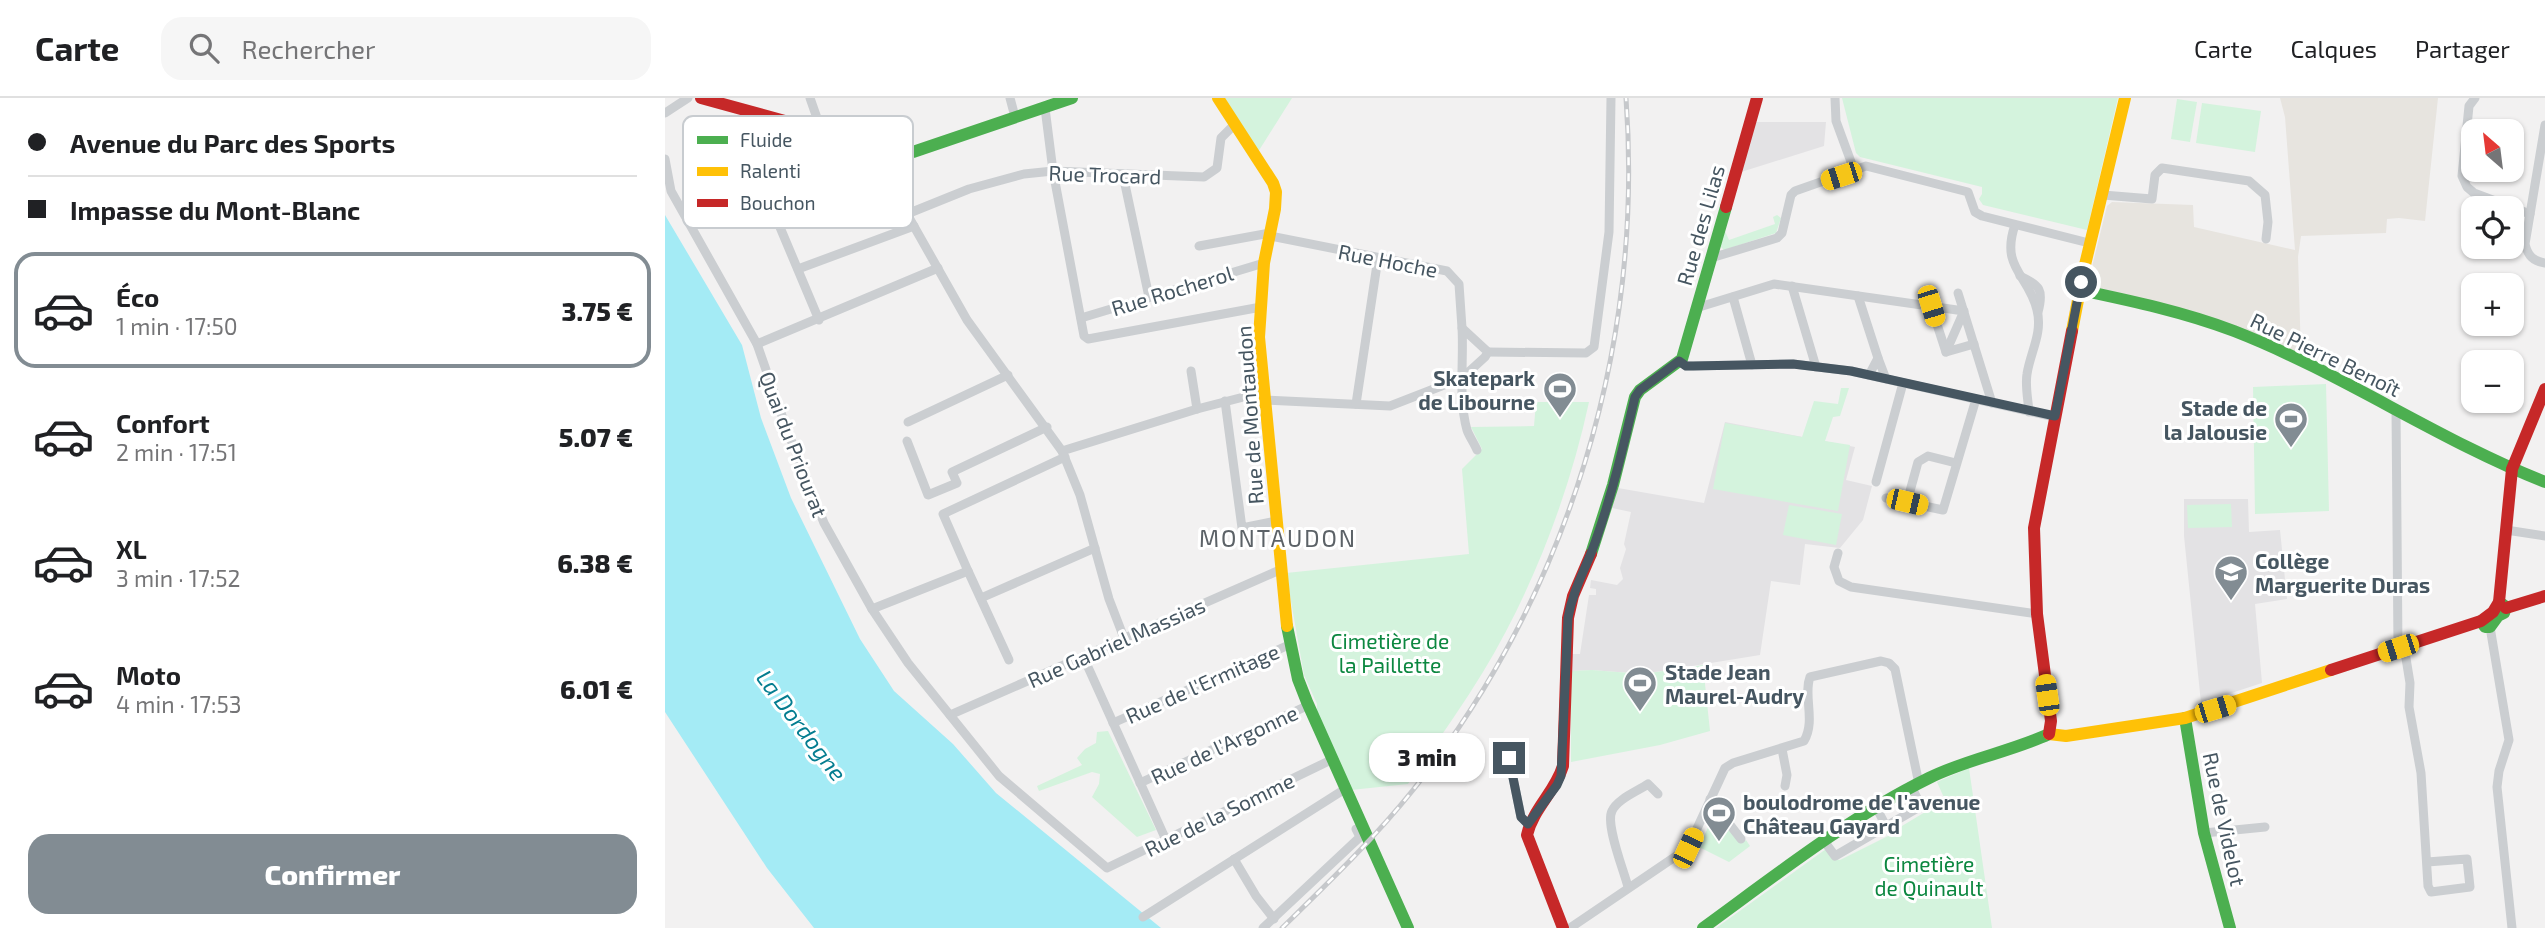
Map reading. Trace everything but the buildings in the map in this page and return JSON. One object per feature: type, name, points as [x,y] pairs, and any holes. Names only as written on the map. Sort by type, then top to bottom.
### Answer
[{"type":"street","points":[[665,112],[671,105],[672,98]]},
{"type":"street","points":[[665,112],[688,98]]},
{"type":"street","points":[[701,98],[769,116]]},
{"type":"street","points":[[715,98],[777,116]]},
{"type":"street","points":[[810,98],[816,116]]},
{"type":"street","points":[[1010,98],[1014,113]]},
{"type":"street","points":[[913,147],[1060,98]]},
{"type":"street","points":[[913,152],[1072,98]]},
{"type":"street","name":"Rue de Montaudon","points":[[1218,98],[1275,187],[1275,209],[1264,263],[1259,337],[1286,621],[1299,679],[1363,836],[1374,850],[1408,928]]},
{"type":"street","points":[[1462,328],[1488,352],[1586,353],[1594,347],[1609,232],[1611,98]]},
{"type":"street","name":"Rue des Lilas","points":[[1679,361],[1757,98]]},
{"type":"street","points":[[1835,98],[1836,121],[1854,170]]},
{"type":"street","points":[[2049,734],[2051,721],[2037,614],[2034,528],[2089,243],[2125,98]]},
{"type":"street","points":[[2475,98],[2469,106],[2462,176],[2467,187],[2473,193],[2530,214]]},
{"type":"street","points":[[1045,108],[1053,171],[1084,336],[1088,339],[1261,307]]},
{"type":"street","name":"Rue Trocard","points":[[913,212],[969,189],[1024,174],[1053,171],[1123,175],[1209,175],[1217,168],[1221,138],[1232,121]]},
{"type":"street","points":[[2545,125],[2525,244],[2528,254],[2535,261],[2545,263]]},
{"type":"street","name":"Quai du Priourat","points":[[665,159],[671,191],[683,212]]},
{"type":"street","points":[[1711,258],[1777,238],[1782,233],[1791,195],[1795,191],[1866,166],[1968,192],[1975,212],[1982,216],[2089,243]]},
{"type":"street","points":[[2103,195],[2152,198],[2155,175],[2162,168],[2249,181],[2265,195],[2268,222],[2266,239]]},
{"type":"street","points":[[1123,175],[1149,297]]},
{"type":"street","points":[[2015,225],[2011,237],[2013,262],[2038,312],[2037,339],[2027,378],[2029,412]]},
{"type":"street","points":[[914,226],[967,320],[1064,454],[1080,495],[1109,599],[1124,638]]},
{"type":"street","name":"Quai du Priourat","points":[[692,228],[757,344],[824,523],[872,609],[908,663],[999,776],[1107,868]]},
{"type":"street","points":[[780,228],[819,320]]},
{"type":"street","points":[[798,269],[909,228]]},
{"type":"street","points":[[1199,246],[1270,235]]},
{"type":"street","name":"Rue Hoche","points":[[1270,235],[1447,271],[1459,284],[1464,357],[1462,378],[1467,430],[1477,450]]},
{"type":"street","points":[[1356,404],[1378,258]]},
{"type":"street","name":"Rue Rocherol","points":[[1081,318],[1264,263]]},
{"type":"street","points":[[757,344],[938,268]]},
{"type":"street","points":[[1696,308],[1774,284],[1964,311]]},
{"type":"street","points":[[1792,286],[1816,367]]},
{"type":"street","name":"Rue Pierre Benoît","points":[[2080,290],[2159,307],[2234,331],[2299,360],[2512,469],[2545,482]]},
{"type":"street","points":[[1958,293],[1992,403]]},
{"type":"street","points":[[1858,296],[1886,379]]},
{"type":"street","points":[[1733,297],[1752,365]]},
{"type":"street","points":[[1931,306],[1945,352]]},
{"type":"street","points":[[1945,352],[1964,311]]},
{"type":"street","points":[[1945,352],[1974,344]]},
{"type":"street","points":[[1802,365],[1811,348]]},
{"type":"street","points":[[1009,660],[943,514],[1064,454],[1197,409],[1224,401],[1264,396],[1390,406],[1462,378],[1488,352]]},
{"type":"street","points":[[1869,375],[1878,358]]},
{"type":"street","points":[[1563,928],[1531,847],[1527,835],[1528,824],[1561,776],[1570,602],[1604,515],[1619,468],[1635,397],[1640,390],[1679,361],[1686,366],[1802,365],[1869,375],[2055,416]]},
{"type":"street","points":[[1191,371],[1197,409]]},
{"type":"street","points":[[908,422],[1008,374]]},
{"type":"street","points":[[1876,482],[1903,383]]},
{"type":"street","points":[[2503,605],[2505,530],[2512,469],[2545,389]]},
{"type":"street","points":[[1885,498],[1943,510],[1976,399]]},
{"type":"street","points":[[1224,401],[1242,528],[1276,521]]},
{"type":"street","points":[[2396,409],[2401,647],[2410,683],[2409,707],[2421,773],[2428,886],[2431,892],[2470,887],[2467,859],[2427,862]]},
{"type":"street","points":[[907,441],[928,495],[957,483],[952,472],[1047,427]]},
{"type":"street","points":[[1907,502],[1918,462],[1928,456],[1957,463]]},
{"type":"street","points":[[2505,530],[2545,536]]},
{"type":"street","points":[[981,598],[1095,548]]},
{"type":"street","points":[[1838,553],[1834,567],[1839,581],[1851,587],[2037,614]]},
{"type":"street","name":"Rue Gabriel Massias","points":[[950,715],[1282,569]]},
{"type":"street","points":[[872,609],[968,571]]},
{"type":"street","points":[[1703,928],[1824,841],[1915,786],[1968,762],[2049,734],[2066,736],[2185,718],[2401,647],[2486,624],[2503,605],[2545,596]]},
{"type":"street","points":[[2486,624],[2509,740],[2497,787],[2512,928]]},
{"type":"street","name":"Rue de l'Ermitage","points":[[1113,723],[1291,644]]},
{"type":"street","points":[[1083,656],[1166,840]]},
{"type":"street","points":[[1570,928],[1688,848],[1725,768],[1733,763],[1804,741],[1808,734],[1810,677],[1881,661],[1889,663],[1895,669],[1915,786],[1921,806],[1835,856],[1824,841]]},
{"type":"street","name":"Rue de l'Argonne","points":[[1140,783],[1308,705]]},
{"type":"street","name":"Rue de Videlot","points":[[2185,718],[2204,833],[2230,928]]},
{"type":"street","points":[[1782,749],[1787,775],[1786,786]]},
{"type":"street","points":[[1509,758],[1521,817],[1528,824]]},
{"type":"street","name":"Rue de la Somme","points":[[1107,868],[1331,760]]},
{"type":"street","points":[[1628,887],[1610,823],[1612,811],[1619,803],[1648,784],[1658,794]]},
{"type":"street","points":[[1143,917],[1345,789]]},
{"type":"street","points":[[1710,799],[1741,839]]},
{"type":"street","points":[[1877,809],[1886,826]]},
{"type":"street","points":[[2204,833],[2265,827]]},
{"type":"street","points":[[1263,928],[1363,836]]},
{"type":"street","points":[[1234,859],[1256,896],[1275,919]]},
{"type":"shaded area","points":[[2280,98],[2438,98],[2425,221],[2387,219],[2386,233],[2301,236],[2298,257],[2301,355],[2095,288],[2089,279],[2107,206],[2112,202],[2193,205],[2194,227],[2295,250],[2285,117]]},
{"type":"shaded area","points":[[1755,122],[1826,122],[1824,146],[1741,172]]},
{"type":"shaded area","points":[[1725,422],[1855,447],[1846,480],[1872,486],[1863,520],[1840,548],[1805,544],[1800,585],[1771,581],[1760,655],[1643,674],[1571,671],[1572,654],[1580,654],[1589,595],[1596,595],[1596,589],[1590,588],[1591,580],[1617,585],[1623,579],[1620,568],[1626,549],[1624,544],[1631,512],[1612,508],[1618,488],[1704,503]]},
{"type":"shaded area","name":"Collège Marguerite Duras","points":[[2184,499],[2248,499],[2249,532],[2280,530],[2287,599],[2255,604],[2262,683],[2201,703],[2184,536]]},
{"type":"green space","points":[[1224,98],[1292,98],[1258,152]]},
{"type":"green space","points":[[1842,98],[2118,98],[2087,230],[1983,205],[1979,199],[1982,187],[1860,157],[1856,153]]},
{"type":"green space","points":[[2177,99],[2197,102],[2190,142],[2171,139]]},
{"type":"green space","points":[[2202,103],[2261,111],[2255,152],[2196,143]]},
{"type":"green space","points":[[1777,215],[1781,218],[1776,233],[1724,250],[1720,246],[1725,231],[1729,240],[1775,224],[1773,217]]},
{"type":"green space","name":"Stade de la Jalousie","points":[[2326,384],[2329,511],[2255,514],[2253,387]]},
{"type":"green space","points":[[1841,388],[1849,388],[1840,416],[1833,417],[1825,441],[1850,445],[1838,511],[1713,489],[1725,423],[1802,437],[1814,401],[1838,404]]},
{"type":"green space","name":"Cimetière de la Paillette","points":[[1536,402],[1589,402],[1560,507],[1517,609],[1474,686],[1408,784],[1351,790],[1326,736],[1317,713],[1317,704],[1304,675],[1286,573],[1469,554],[1462,469],[1482,449],[1471,427],[1534,426]]},
{"type":"green space","points":[[2231,504],[2232,527],[2188,528],[2187,505]]},
{"type":"green space","points":[[1789,505],[1842,514],[1836,545],[1783,535]]},
{"type":"green space","name":"Stade Jean Maurel-Audry","points":[[1703,665],[1710,731],[1660,745],[1571,762],[1571,671],[1643,674]]},
{"type":"green space","points":[[1108,731],[1156,830],[1137,837],[1092,797],[1099,784],[1100,774],[1092,772],[1039,791],[1037,786],[1082,765],[1077,758],[1085,749],[1096,743],[1097,732]]},
{"type":"green space","name":"Cimetière de Quinault","points":[[1969,768],[1992,928],[1716,928],[1826,849],[1834,859],[1840,860],[1896,832],[1895,830],[1945,800],[1937,782]]},
{"type":"green space","points":[[1716,810],[1742,843],[1746,840],[1750,846],[1729,862],[1699,847]]},
{"type":"water","name":"La Dordogne","points":[[665,215],[742,345],[761,418],[791,498],[860,639],[894,691],[953,744],[996,793],[1161,928],[814,928],[767,868],[665,712]]},
{"type":"railway","points":[[1282,928],[1349,861],[1413,790],[1467,714],[1514,634],[1553,551],[1584,464],[1607,375],[1622,283],[1628,191],[1626,98]]},
{"type":"traffic: fast","points":[[913,152],[1072,98]]},
{"type":"traffic: fast","points":[[1591,554],[1613,485],[1635,397],[1640,390],[1682,359],[1726,207]]},
{"type":"traffic: fast","points":[[2080,290],[2177,313],[2234,331],[2313,366],[2466,447],[2545,482]]},
{"type":"traffic: fast","points":[[2481,621],[2485,627],[2490,627],[2498,616],[2504,613],[2506,607],[2499,602]]},
{"type":"traffic: fast","points":[[1287,626],[1298,679],[1307,702],[1408,928]]},
{"type":"traffic: fast","points":[[2185,718],[2204,833],[2230,928]]},
{"type":"traffic: fast","points":[[1703,928],[1813,848],[1899,794],[1943,771],[2049,734]]},
{"type":"traffic: slow","points":[[1218,98],[1273,183],[1276,192],[1264,263],[1259,337],[1287,626]]},
{"type":"traffic: slow","points":[[2072,331],[2125,98]]},
{"type":"traffic: slow","points":[[2049,734],[2066,736],[2185,718],[2331,670]]},
{"type":"traffic: jam","points":[[701,98],[767,116]]},
{"type":"traffic: jam","points":[[1726,207],[1757,98]]},
{"type":"traffic: jam","points":[[2049,734],[2051,721],[2037,614],[2034,528],[2072,331]]},
{"type":"traffic: jam","points":[[2331,670],[2481,621],[2493,612],[2499,602],[2512,469],[2545,389]]},
{"type":"traffic: jam","points":[[1563,928],[1527,835],[1534,817],[1563,766],[1568,618],[1573,596],[1591,554]]},
{"type":"traffic: jam","points":[[2506,608],[2545,596]]},
{"type":"place","name":"Skatepark de Libourne","points":[[1560,419]]},
{"type":"place","name":"Stade de la Jalousie","points":[[2291,449]]},
{"type":"place","name":"Collège Marguerite Duras","points":[[2231,602]]},
{"type":"place","name":"Stade Jean Maurel-Audry","points":[[1640,713]]},
{"type":"place","name":"boulodrome de l'avenue Château Gayard","points":[[1719,843]]},
{"type":"district","name":"MONTAUDON","points":[[1278,538]]},
{"type":"route","points":[[1509,758],[1521,817],[1528,824],[1561,776],[1570,602],[1597,539],[1619,468],[1635,397],[1640,390],[1679,361],[1686,366],[1793,364],[1851,371],[2055,416],[2081,282]]}]
